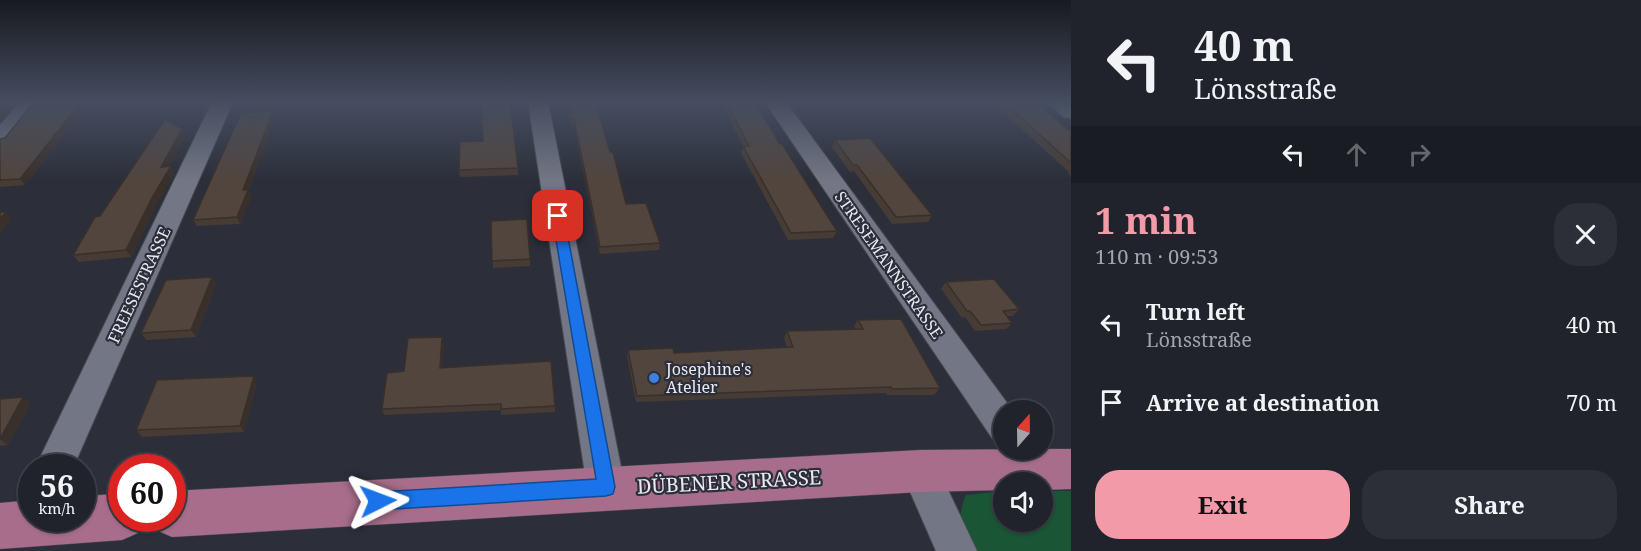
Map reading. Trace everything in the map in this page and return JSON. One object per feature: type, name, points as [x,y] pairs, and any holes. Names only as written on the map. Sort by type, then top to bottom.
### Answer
[{"type":"main road","name":"DÜBENER STRASSE","points":[[186,513],[606,487],[735,483],[1041,463]]},
{"type":"street","name":"FREESESTRASSE","points":[[61,454],[212,128]]},
{"type":"street","points":[[543,128],[606,487]]},
{"type":"street","name":"STRESEMANNSTRASSE","points":[[793,128],[993,411]]},
{"type":"street","points":[[920,471],[957,551]]},
{"type":"green space","points":[[1053,491],[1071,491],[1071,551],[972,551],[961,524],[961,511],[966,495],[993,492],[993,532],[1053,532]]},
{"type":"building","points":[[13,128],[61,128],[20,179],[0,180],[0,139],[5,138]]},
{"type":"building","points":[[159,128],[182,129],[161,167],[171,166],[126,250],[73,255],[95,217],[100,216]]},
{"type":"building","points":[[234,128],[267,128],[243,190],[248,190],[237,217],[193,220]]},
{"type":"building","points":[[482,128],[513,128],[518,168],[459,170],[460,142],[483,141]]},
{"type":"building","points":[[576,128],[603,128],[610,152],[613,152],[626,204],[646,203],[660,243],[600,247]]},
{"type":"building","points":[[739,128],[770,128],[837,231],[791,233],[743,146],[749,146]]},
{"type":"building","points":[[1032,128],[1066,128],[1071,132],[1071,163]]},
{"type":"building","points":[[870,138],[932,215],[896,217],[835,140]]},
{"type":"building","points":[[527,219],[530,259],[492,261],[491,221]]},
{"type":"building","points":[[212,277],[191,330],[141,333],[166,280]]},
{"type":"building","points":[[994,279],[1019,309],[1003,311],[1012,323],[981,325],[970,311],[967,311],[946,282]]},
{"type":"building","points":[[901,319],[940,388],[892,389],[891,387],[637,396],[628,350],[673,348],[674,353],[793,347],[787,331],[863,329],[858,320]]},
{"type":"building","points":[[442,337],[440,368],[551,361],[555,406],[501,409],[501,404],[382,409],[387,373],[404,371],[408,338]]},
{"type":"building","points":[[254,376],[240,426],[136,430],[157,380]]},
{"type":"building","points":[[23,397],[0,439],[0,399]]},
{"type":"place","name":"Josephine's Atelier","points":[[654,378]]},
{"type":"route","points":[[378,501],[606,487],[558,216]]}]
